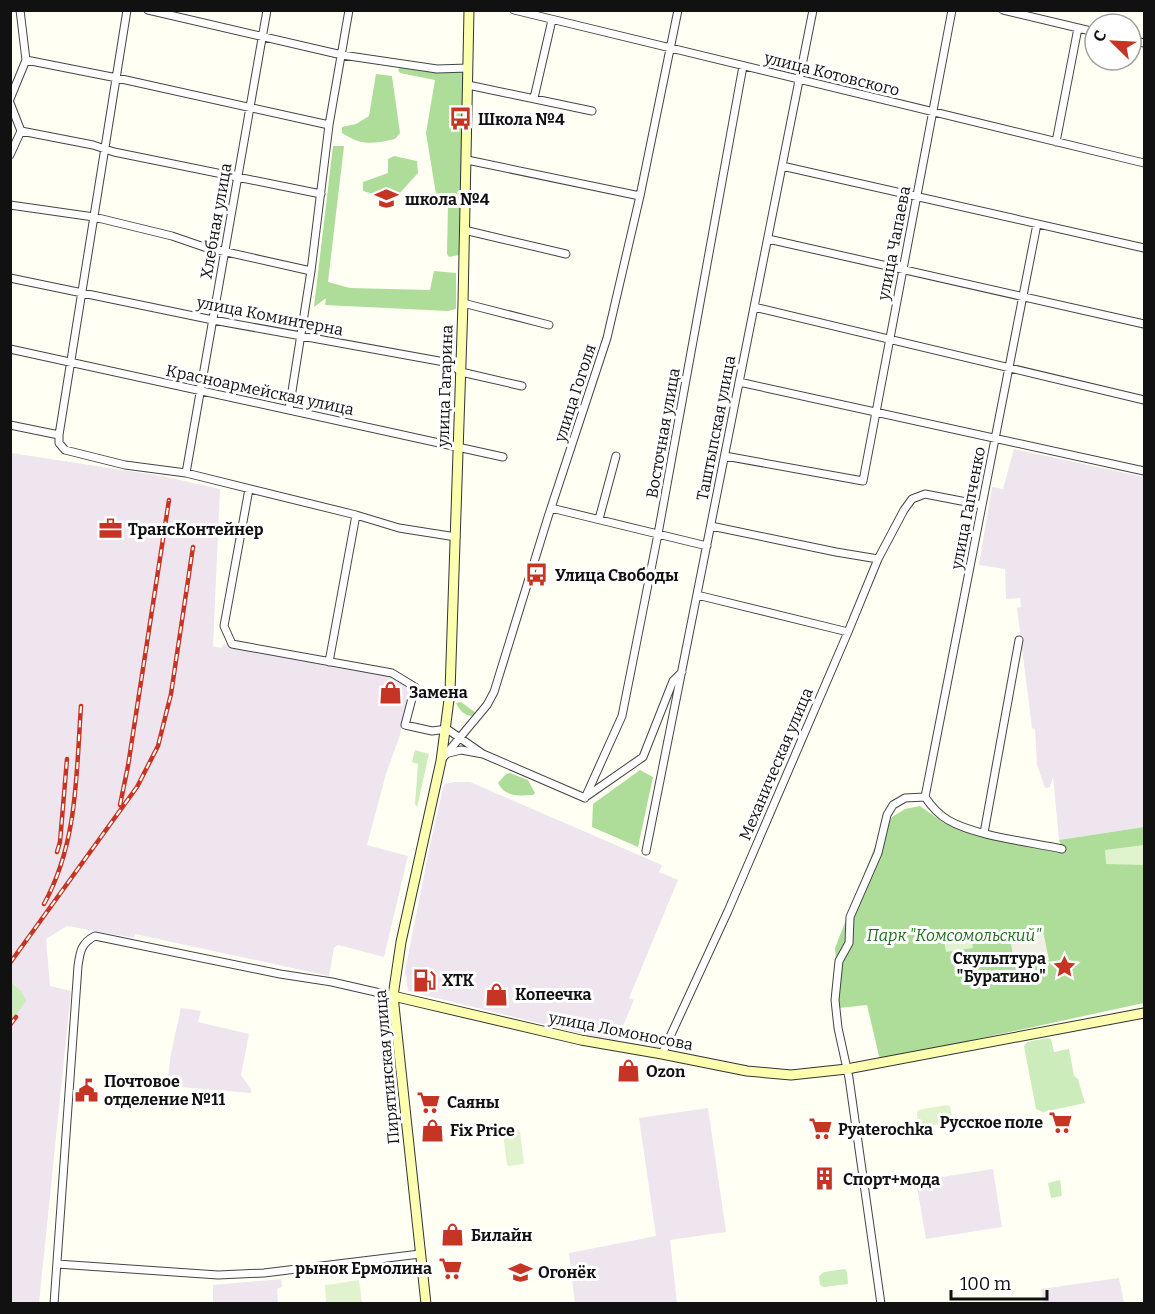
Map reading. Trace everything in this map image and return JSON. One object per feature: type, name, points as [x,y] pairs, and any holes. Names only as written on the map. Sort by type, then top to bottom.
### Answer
[{"type":"street","points":[[10,155],[21,132],[10,101],[26,60],[20,10]]},
{"type":"street","points":[[127,10],[59,443],[65,450],[125,465],[186,472],[399,528],[456,537]]},
{"type":"street","points":[[148,10],[342,56],[437,69],[468,68]]},
{"type":"street","name":"Хлебная улица","points":[[186,472],[267,10]]},
{"type":"street","points":[[289,410],[349,10]]},
{"type":"street","name":"улица Гагарина","points":[[443,758],[450,692],[456,537],[469,10]]},
{"type":"street","name":"улица Котовского","points":[[514,10],[543,14],[552,20],[1144,163]]},
{"type":"street","name":"улица Гоголя","points":[[443,758],[495,692],[551,508],[608,338],[678,10]]},
{"type":"street","name":"Таштыпская улица","points":[[646,851],[813,10]]},
{"type":"street","name":"улица Чапаева","points":[[725,456],[863,481],[952,10]]},
{"type":"street","points":[[1004,10],[1083,29]]},
{"type":"street","points":[[534,98],[552,20]]},
{"type":"street","points":[[1056,142],[1078,28]]},
{"type":"street","points":[[26,60],[330,125]]},
{"type":"street","name":"Восточная улица","points":[[585,798],[622,716],[658,534],[743,66]]},
{"type":"street","points":[[468,85],[592,111]]},
{"type":"street","points":[[21,132],[321,194]]},
{"type":"street","points":[[467,160],[640,196]]},
{"type":"street","points":[[782,166],[1144,248]]},
{"type":"street","points":[[10,205],[94,217],[311,271]]},
{"type":"street","name":"улица Гапченко","points":[[925,797],[1037,224]]},
{"type":"street","points":[[464,230],[566,254]]},
{"type":"street","points":[[768,239],[1144,324]]},
{"type":"street","name":"улица Коминтерна","points":[[10,278],[213,320],[450,363],[461,372],[522,386]]},
{"type":"street","points":[[463,303],[549,325]]},
{"type":"street","points":[[754,307],[1144,400]]},
{"type":"street","name":"Красноармейская улица","points":[[10,350],[503,457]]},
{"type":"street","points":[[739,382],[1144,471]]},
{"type":"street","points":[[10,425],[59,435]]},
{"type":"street","points":[[599,519],[616,456]]},
{"type":"street","points":[[249,489],[224,626],[232,644],[392,673],[415,687],[405,725],[432,731],[447,729],[483,754],[585,798],[643,757],[673,681],[682,672]]},
{"type":"street","name":"Механическая улица","points":[[662,1054],[728,910],[878,559],[904,510],[912,499],[925,494],[982,505]]},
{"type":"street","points":[[551,508],[707,546]]},
{"type":"street","points":[[329,662],[356,515]]},
{"type":"street","points":[[711,526],[878,559]]},
{"type":"street","points":[[697,595],[848,632]]},
{"type":"street","points":[[984,833],[1019,640]]},
{"type":"street","points":[[443,758],[461,750],[483,754]]},
{"type":"street","name":"Пирятинская улица","points":[[426,1304],[393,996],[401,942],[443,758]]},
{"type":"street","points":[[881,1304],[835,1000],[839,961],[849,944],[850,917],[878,853],[887,815],[893,805],[905,798],[925,797],[933,809],[949,820],[984,833],[1062,849]]},
{"type":"street","name":"улица Ломоносова","points":[[57,1264],[78,966],[81,949],[86,940],[95,936],[280,974],[343,984],[580,1040],[747,1071],[791,1075],[847,1069],[1144,1013]]},
{"type":"street","points":[[54,1304],[57,1264],[218,1275],[264,1273],[420,1254]]},
{"type":"shaded area","points":[[1014,449],[1144,477],[1144,827],[1059,840],[1053,777],[1050,787],[1045,788],[1037,765],[1035,729],[1032,728],[1017,608],[1021,607],[1020,598],[1006,599],[1005,569],[979,565],[992,487],[1003,489]]},
{"type":"shaded area","points":[[11,453],[162,476],[220,489],[213,646],[221,648],[224,644],[246,650],[391,675],[413,687],[367,845],[408,856],[384,957],[338,945],[334,948],[329,976],[135,934],[134,938],[67,926],[46,939],[50,986],[71,991],[39,1303],[11,1304]]},
{"type":"shaded area","points":[[470,782],[662,865],[659,872],[678,880],[629,998],[634,1000],[617,1040],[583,1034],[408,991],[405,971],[431,840],[444,784]]},
{"type":"shaded area","points":[[1042,926],[1049,960],[1015,967],[1009,932]]},
{"type":"shaded area","points":[[181,1008],[201,1011],[198,1022],[249,1034],[241,1075],[251,1089],[251,1093],[167,1086],[171,1053]]},
{"type":"shaded area","points":[[708,1108],[726,1232],[670,1240],[677,1303],[575,1303],[569,1253],[656,1236],[639,1118]]},
{"type":"shaded area","points":[[993,1169],[1002,1227],[926,1239],[916,1181]]},
{"type":"shaded area","points":[[1119,1278],[1124,1303],[1043,1303],[1041,1289]]},
{"type":"shaded area","points":[[281,1279],[282,1287],[277,1289],[278,1303],[213,1303],[213,1285]]},
{"type":"green space","points":[[401,66],[465,71],[459,255],[449,257],[447,254],[448,204],[436,194],[426,133],[435,80],[400,73],[398,70]]},
{"type":"green space","points":[[376,74],[392,76],[400,133],[395,139],[374,143],[362,142],[342,133],[342,127],[356,124],[369,116]]},
{"type":"green space","points":[[333,146],[344,146],[328,282],[350,288],[430,290],[434,271],[456,273],[456,309],[448,311],[325,305],[326,298],[314,307]]},
{"type":"green space","points":[[394,156],[417,161],[418,173],[399,194],[377,195],[363,191],[363,182],[388,173],[388,159]]},
{"type":"green space","points":[[461,702],[476,713],[472,716],[467,715],[456,703]]},
{"type":"green space","points":[[415,750],[429,754],[417,807],[415,804],[418,764],[412,762]]},
{"type":"green space","points":[[640,770],[653,777],[638,847],[592,827],[593,804]]},
{"type":"green space","points":[[510,773],[528,780],[535,793],[518,795],[504,791],[498,783]]},
{"type":"green space","name":"Парк \"Комсомольский\"","points":[[920,806],[944,823],[985,837],[1063,851],[1059,840],[1144,827],[1144,1003],[880,1060],[867,1005],[839,1008],[835,948],[873,851],[892,817],[905,809]]},
{"type":"green space","points":[[1144,845],[1144,865],[1106,864],[1105,850]]},
{"type":"green space","points":[[970,929],[973,948],[946,952],[943,934]]},
{"type":"green space","points":[[11,982],[22,992],[26,1001],[11,1022]]},
{"type":"green space","points":[[1051,1039],[1054,1052],[1069,1049],[1074,1076],[1078,1079],[1085,1103],[1043,1112],[1036,1109],[1024,1046],[1027,1042]]},
{"type":"green space","points":[[950,1106],[952,1119],[950,1122],[921,1127],[917,1118],[918,1110]]},
{"type":"green space","points":[[518,1130],[524,1163],[509,1166],[503,1134]]},
{"type":"green space","points":[[1060,1180],[1062,1196],[1051,1198],[1048,1183]]},
{"type":"green space","points":[[845,1269],[848,1284],[824,1287],[820,1285],[819,1276],[824,1272]]},
{"type":"green space","points":[[359,1280],[362,1303],[326,1303],[325,1284]]},
{"type":"railway","points":[[120,805],[169,500]]},
{"type":"railway","points":[[10,963],[137,787],[158,746],[171,694],[193,547]]},
{"type":"railway","points":[[44,904],[55,881],[69,832],[76,783],[81,706]]},
{"type":"railway","points":[[57,852],[60,842],[67,759]]},
{"type":"railway","points":[[10,1025],[16,1017]]},
{"type":"place","name":"Школа №4","points":[[460,119]]},
{"type":"place","name":"школа №4","points":[[387,199]]},
{"type":"place","name":"ТрансКонтейнер","points":[[110,529]]},
{"type":"place","name":"Улица Свободы","points":[[537,575]]},
{"type":"place","name":"Замена","points":[[391,692]]},
{"type":"place","name":"Скульптура \"Буратино\"","points":[[1064,967]]},
{"type":"place","name":"ХТК","points":[[424,980]]},
{"type":"place","name":"Копеечка","points":[[497,994]]},
{"type":"place","name":"Ozon","points":[[628,1071]]},
{"type":"place","name":"Почтовое отделение №11","points":[[86,1090]]},
{"type":"place","name":"Саяны","points":[[429,1102]]},
{"type":"place","name":"Русское поле","points":[[1061,1122]]},
{"type":"place","name":"Pyaterochka","points":[[820,1129]]},
{"type":"place","name":"Fix Price","points":[[432,1130]]},
{"type":"place","name":"Спорт+мода","points":[[825,1179]]},
{"type":"place","name":"Билайн","points":[[453,1235]]},
{"type":"place","name":"рынок Ермолина","points":[[450,1268]]},
{"type":"place","name":"Огонёк","points":[[520,1272]]}]
